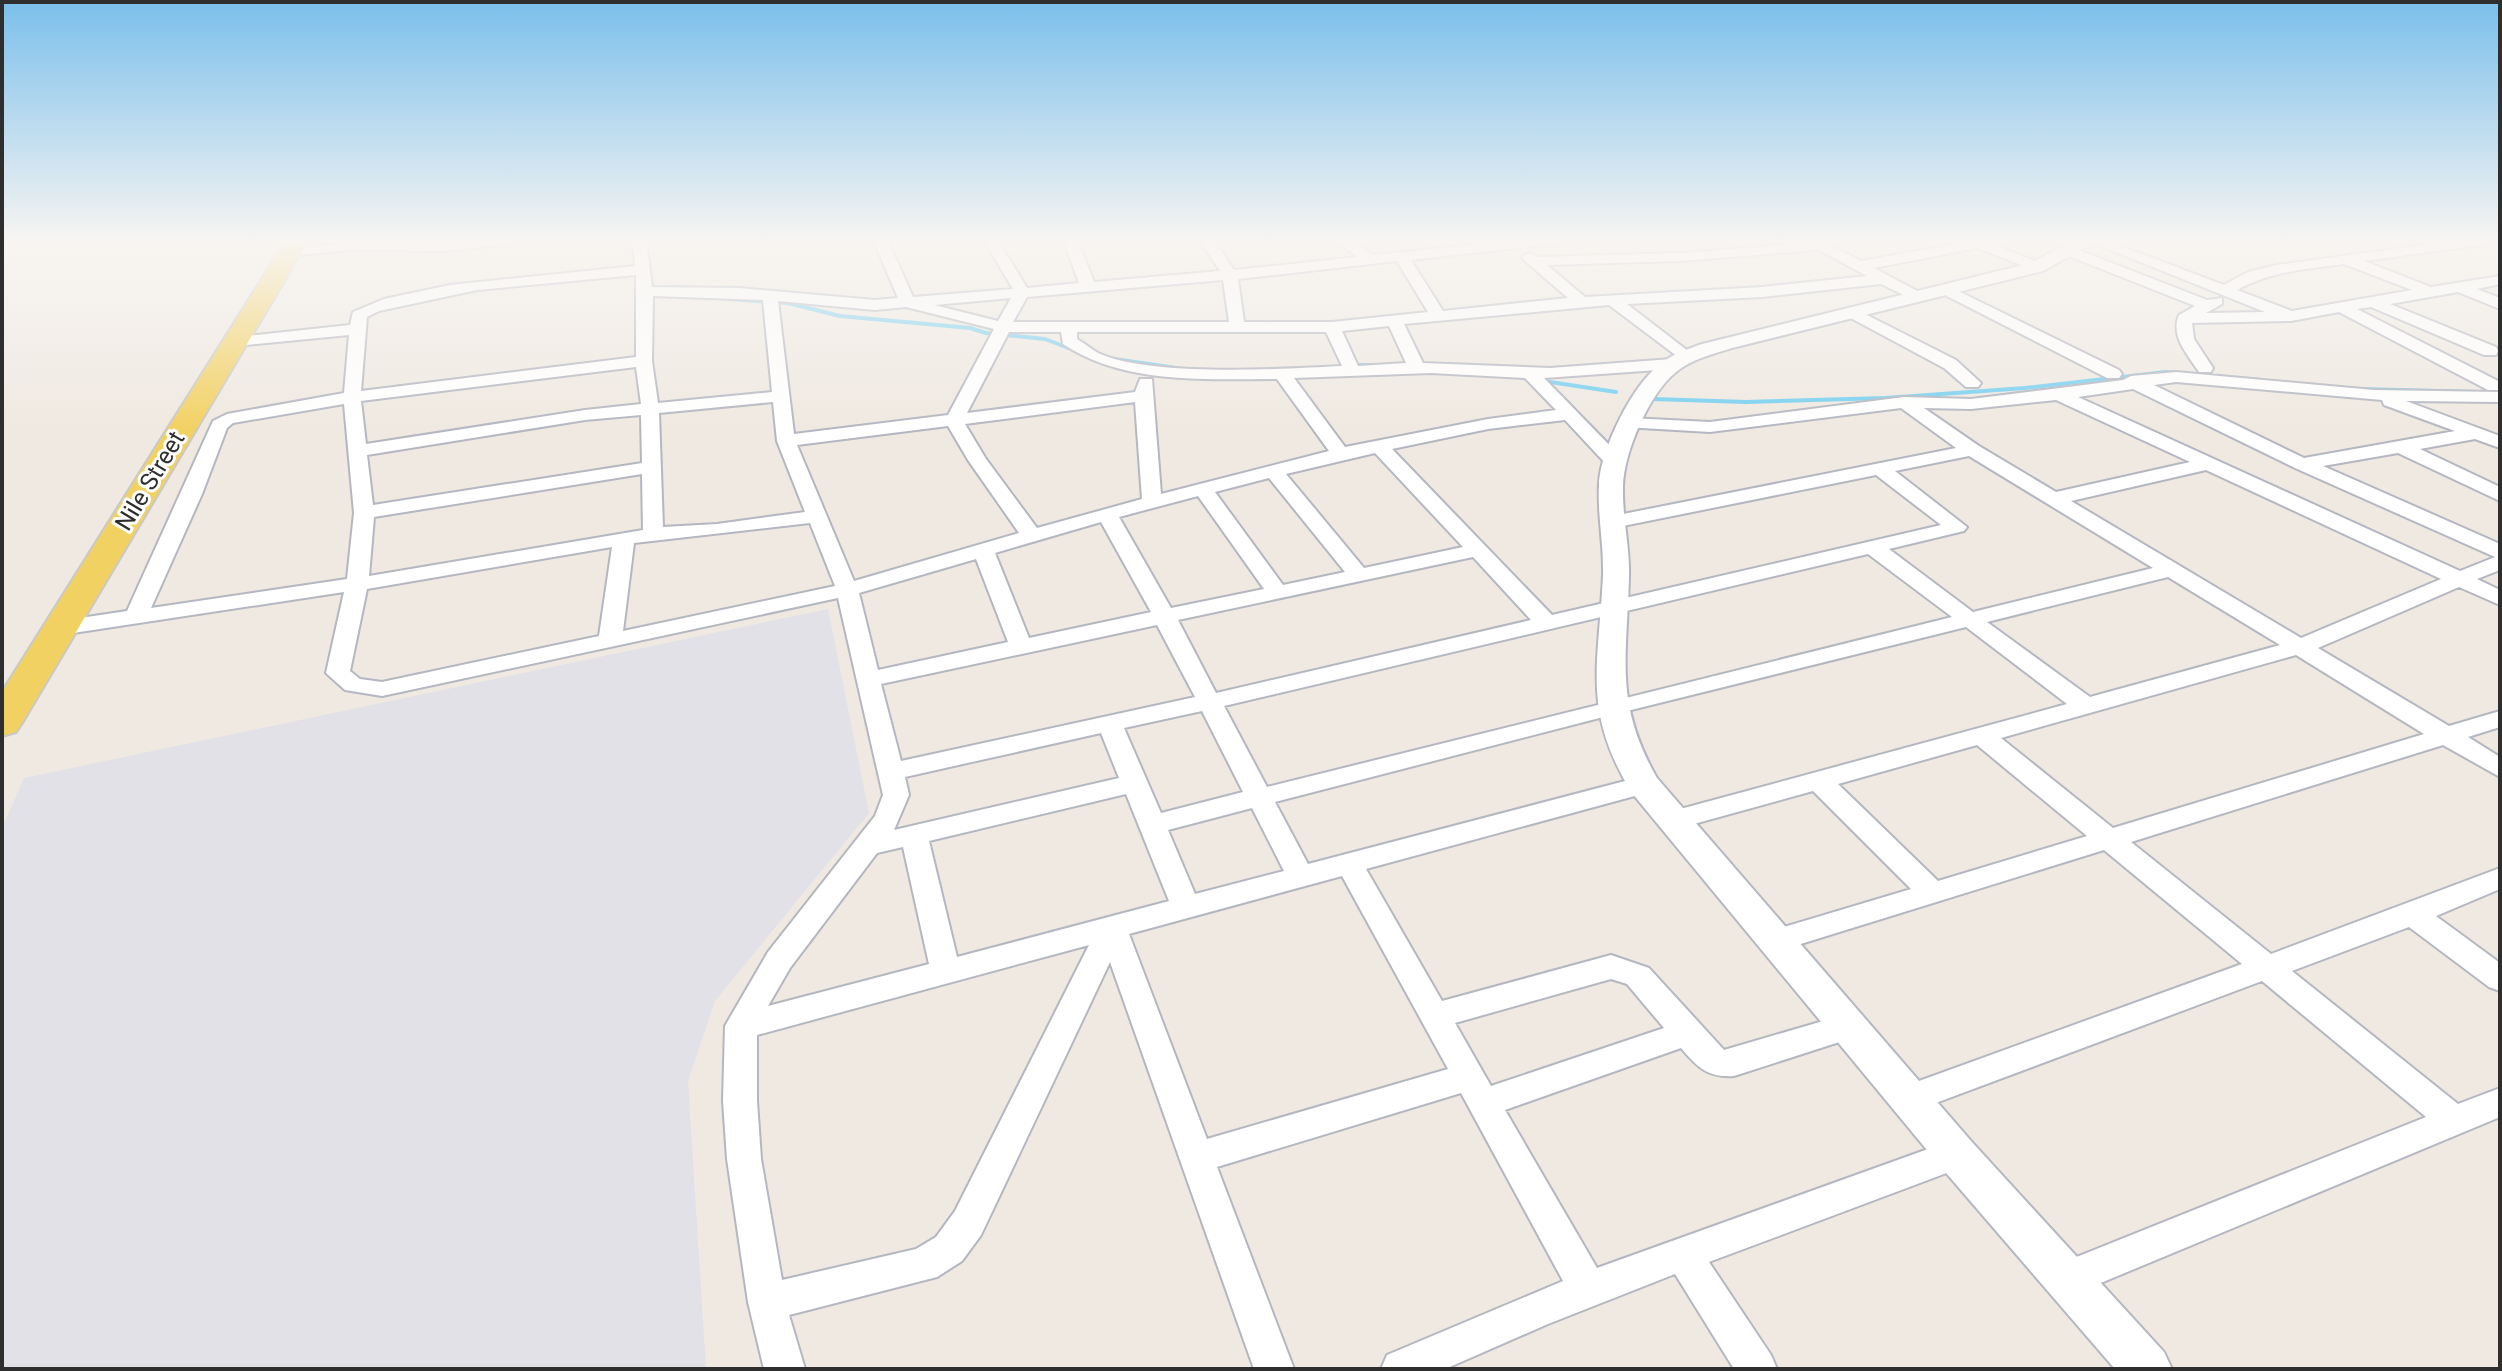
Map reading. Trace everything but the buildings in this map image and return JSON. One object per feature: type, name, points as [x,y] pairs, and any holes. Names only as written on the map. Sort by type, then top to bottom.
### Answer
[{"type":"main road","name":"Nile Street","points":[[2,683],[252,303]]},
{"type":"main road","name":"Nile Street","points":[[2,723],[257,303]]},
{"type":"street","points":[[392,303],[371,308],[359,315],[352,397],[364,513],[357,584],[338,673],[353,685],[382,689],[847,590],[1107,514],[1340,454],[1488,424],[1569,414]]},
{"type":"street","points":[[645,303],[644,361],[650,409],[653,534]]},
{"type":"street","points":[[771,303],[786,441],[847,590],[896,795],[888,819],[779,960],[741,1026],[740,1101],[744,1159],[767,1302],[779,1357],[785,1369]]},
{"type":"street","points":[[835,303],[908,303],[1005,327],[1237,329],[1332,327],[1572,303]]},
{"type":"street","points":[[954,420],[1016,303]]},
{"type":"street","points":[[1234,303],[1237,329]]},
{"type":"street","points":[[1430,303],[1438,316]]},
{"type":"street","points":[[1615,303],[1679,361]]},
{"type":"street","points":[[1069,328],[1069,341],[1089,357],[1149,369],[1283,375],[1417,368],[1530,373],[1679,361],[1746,339],[1895,303]]},
{"type":"street","points":[[1952,303],[2113,374]]},
{"type":"street","points":[[2202,303],[2206,305]]},
{"type":"street","points":[[2205,368],[2186,341],[2183,331],[2185,318],[2210,303]]},
{"type":"street","points":[[2258,303],[2291,316]]},
{"type":"street","points":[[2185,318],[2291,316],[2375,303],[2495,351]]},
{"type":"street","points":[[2343,308],[2432,352],[2497,391]]},
{"type":"street","points":[[1853,313],[1950,364],[1972,383]]},
{"type":"street","points":[[1395,321],[1417,368]]},
{"type":"street","points":[[1332,327],[1353,372]]},
{"type":"street","points":[[235,341],[358,329]]},
{"type":"street","points":[[2432,352],[2495,351]]},
{"type":"street","points":[[136,617],[192,494],[219,425],[242,414],[352,397],[644,361]]},
{"type":"street","points":[[1679,361],[1663,372],[1630,423],[1614,461],[1616,577],[1608,656],[1611,707],[1624,752],[1644,785],[1672,821],[1956,1154],[2147,1369]]},
{"type":"street","points":[[1149,369],[1143,396],[1152,502]]},
{"type":"street","points":[[1530,373],[1614,461]]},
{"type":"street","points":[[1283,375],[1340,454]]},
{"type":"street","points":[[1630,423],[1710,427],[1904,402],[1971,404],[2060,395],[2131,381],[2192,377],[2374,395],[2497,391]]},
{"type":"street","points":[[2131,381],[2302,464],[2500,552]]},
{"type":"street","points":[[2060,395],[2500,598]]},
{"type":"street","points":[[2374,395],[2500,442]]},
{"type":"street","points":[[358,451],[474,431],[780,396]]},
{"type":"street","points":[[786,441],[1143,396]]},
{"type":"street","points":[[1904,402],[1972,450],[2500,768]]},
{"type":"street","points":[[1950,435],[1971,404]]},
{"type":"street","points":[[954,420],[977,460],[1032,536]]},
{"type":"street","points":[[2302,464],[2477,433]]},
{"type":"street","points":[[1379,446],[1547,623]]},
{"type":"street","points":[[2401,447],[2500,495]]},
{"type":"street","points":[[1613,522],[1972,450]]},
{"type":"street","points":[[2053,499],[2210,463]]},
{"type":"street","points":[[364,513],[650,467]]},
{"type":"street","points":[[892,771],[1209,702],[1957,527],[1879,468]]},
{"type":"street","points":[[1273,470],[1360,576]]},
{"type":"street","points":[[1203,489],[1278,593]]},
{"type":"street","points":[[1107,514],[1300,875]]},
{"type":"street","points":[[60,628],[357,584],[653,534],[717,530],[819,516]]},
{"type":"street","points":[[610,642],[624,539]]},
{"type":"street","points":[[1872,547],[2086,706]]},
{"type":"street","points":[[983,550],[1021,646]]},
{"type":"street","points":[[869,679],[1478,550]]},
{"type":"street","points":[[1672,821],[2300,647],[2500,562]]},
{"type":"street","points":[[1152,825],[1611,707],[2172,570]]},
{"type":"street","points":[[1775,941],[2500,719]]},
{"type":"street","points":[[1110,724],[1186,906]]},
{"type":"street","points":[[1981,735],[2455,1121]]},
{"type":"street","points":[[1818,780],[1932,892]]},
{"type":"street","points":[[866,846],[1135,783]]},
{"type":"street","points":[[741,1026],[1644,785]]},
{"type":"street","points":[[914,835],[945,970]]},
{"type":"street","points":[[1348,862],[1588,1289]]},
{"type":"street","points":[[1909,1099],[2412,914],[2500,878]]},
{"type":"street","points":[[2412,914],[2500,979]]},
{"type":"street","points":[[1112,927],[1274,1369]]},
{"type":"street","points":[[767,1302],[924,1265],[949,1249],[968,1223],[1112,927]]},
{"type":"street","points":[[1434,1016],[1611,967],[1638,976],[1706,1055],[1718,1064],[1734,1063],[1847,1027]]},
{"type":"street","points":[[1198,1157],[1476,1090],[1687,1033]]},
{"type":"street","points":[[2067,1279],[2500,1102]]},
{"type":"street","points":[[1401,1369],[1588,1289],[1956,1154]]},
{"type":"street","points":[[1684,1255],[1757,1369]]},
{"type":"shaded area","points":[[828,609],[869,813],[715,1001],[688,1081],[706,1369],[2,1369],[2,828],[24,778]]},
{"type":"waterway","points":[[788,303],[840,316],[970,328],[986,333],[1045,339],[1084,354]]},
{"type":"waterway","points":[[1114,359],[1183,369]]},
{"type":"waterway","points":[[1349,365],[1386,365]]},
{"type":"waterway","points":[[1653,399],[1746,402],[1886,398],[2025,388],[2166,372],[2261,380]]},
{"type":"waterway","points":[[1517,377],[1616,392]]},
{"type":"waterway","points":[[2360,389],[2476,392]]}]
